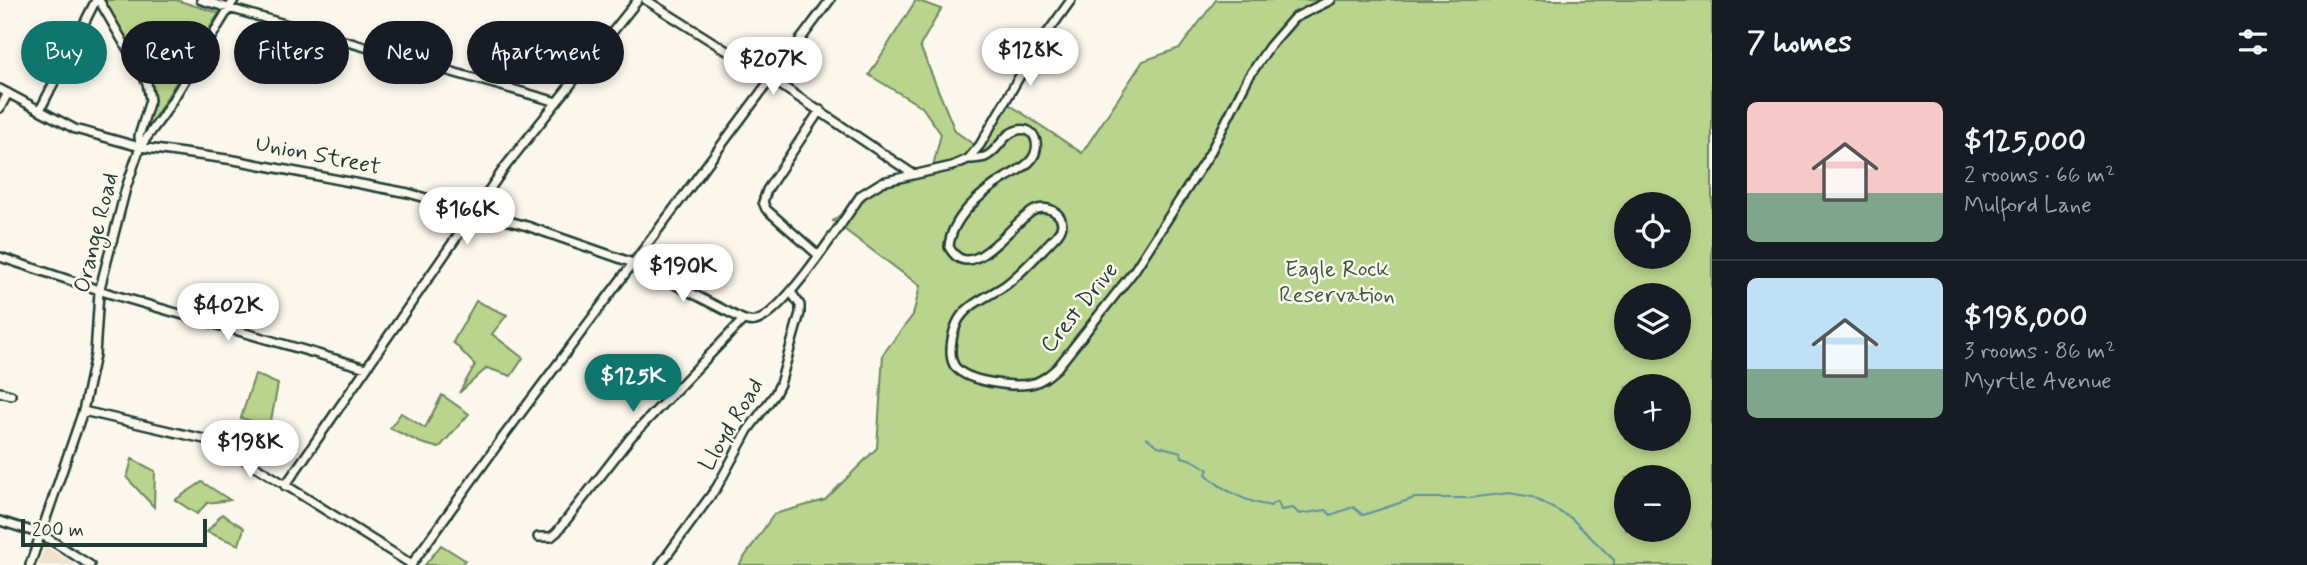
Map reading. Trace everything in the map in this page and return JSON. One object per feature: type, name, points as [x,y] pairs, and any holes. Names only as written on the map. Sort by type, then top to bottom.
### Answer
[{"type":"street","points":[[40,110],[98,0]]},
{"type":"street","name":"Orange Road","points":[[30,565],[83,411],[95,355],[100,290],[140,147],[139,136],[150,92],[98,0]]},
{"type":"street","points":[[201,0],[557,102]]},
{"type":"street","points":[[140,147],[164,114],[234,0]]},
{"type":"street","points":[[285,486],[505,167],[638,0]]},
{"type":"street","points":[[646,0],[771,78],[913,174]]},
{"type":"street","points":[[83,411],[216,442],[411,565],[830,0]]},
{"type":"street","points":[[538,537],[551,537],[557,532],[631,437],[743,320],[751,322],[763,318],[790,292],[861,195],[882,182],[952,166],[968,159],[980,145],[1033,53],[1070,0]]},
{"type":"street","name":"Crest Drive","points":[[968,159],[986,156],[1008,134],[1016,130],[1025,129],[1032,132],[1036,139],[1035,154],[1031,160],[985,192],[958,221],[949,247],[959,258],[966,260],[980,257],[1034,210],[1049,209],[1059,214],[1062,220],[1061,230],[1057,235],[1007,284],[961,314],[954,331],[951,355],[953,364],[964,374],[1006,385],[1029,384],[1045,378],[1058,368],[1134,271],[1210,153],[1248,78],[1269,47],[1294,18],[1331,0]]},
{"type":"street","points":[[0,108],[4,91]]},
{"type":"street","name":"Union Street","points":[[4,91],[75,129],[140,147],[234,160],[408,193],[475,211],[633,263],[743,320]]},
{"type":"street","points":[[818,255],[766,209],[763,202],[767,190],[820,110]]},
{"type":"street","points":[[0,268],[2,257],[100,290],[366,368]]},
{"type":"street","name":"Lloyd Road","points":[[660,565],[717,487],[748,430],[780,384],[800,313],[800,305],[790,292]]},
{"type":"street","points":[[0,391],[11,395]]},
{"type":"street","points":[[0,521],[41,534],[90,565]]},
{"type":"shaded area","points":[[45,546],[76,565],[38,565]]},
{"type":"green space","points":[[99,0],[176,0],[219,13],[214,21],[121,21],[121,38]]},
{"type":"green space","name":"Eagle Rock Reservation","points":[[916,0],[941,9],[920,46],[955,131],[976,146],[1004,101],[1082,153],[1143,61],[1180,48],[1216,0],[1712,0],[1712,565],[739,565],[774,514],[825,500],[877,448],[883,354],[913,315],[920,286],[833,221],[874,185],[931,174],[941,134],[922,107],[869,75]]},
{"type":"green space","points":[[147,84],[175,84],[143,136],[150,100]]},
{"type":"green space","points":[[476,301],[507,315],[492,334],[523,358],[511,376],[487,368],[459,393],[475,365],[453,342]]},
{"type":"green space","points":[[255,374],[278,384],[270,426],[241,418]]},
{"type":"green space","points":[[442,395],[469,414],[439,448],[421,443],[390,428],[401,413],[425,428]]},
{"type":"green space","points":[[132,459],[155,471],[154,507],[127,478]]},
{"type":"green space","points":[[202,482],[230,500],[207,503],[197,514],[175,500]]},
{"type":"green space","points":[[222,514],[244,528],[239,545],[207,532]]},
{"type":"green space","points":[[441,545],[465,560],[461,565],[425,565]]},
{"type":"waterway","points":[[1147,438],[1158,446],[1181,452],[1182,457],[1208,469],[1206,474],[1212,480],[1236,495],[1271,506],[1278,502],[1281,510],[1293,508],[1299,514],[1326,510],[1331,515],[1353,507],[1363,515],[1415,498],[1468,498],[1509,493],[1532,497],[1571,518],[1614,560],[1614,565]]}]
